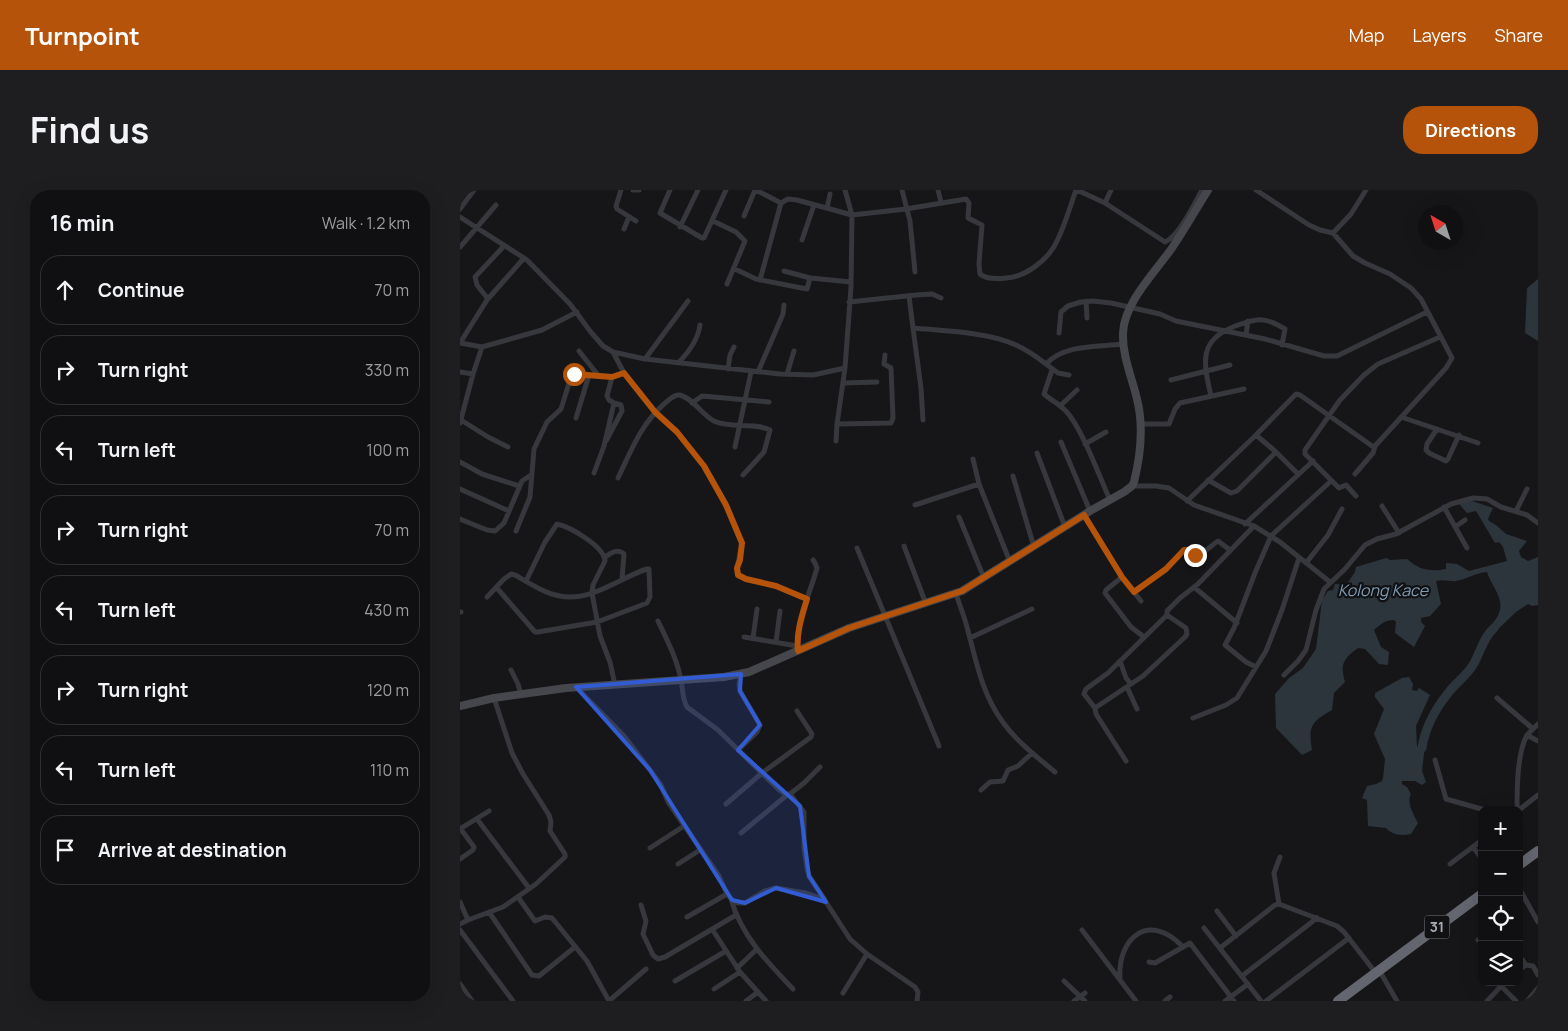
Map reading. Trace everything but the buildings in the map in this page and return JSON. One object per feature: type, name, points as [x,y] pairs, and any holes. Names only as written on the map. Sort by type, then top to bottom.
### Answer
[{"type":"highway","points":[[1523,863],[1536,855]]},
{"type":"highway","name":"31","points":[[1338,1001],[1479,896]]},
{"type":"street","points":[[460,209],[474,190]]},
{"type":"street","points":[[621,190],[616,206],[619,211],[636,221]]},
{"type":"street","points":[[633,190],[639,190]]},
{"type":"street","points":[[664,190],[667,198]]},
{"type":"street","points":[[670,190],[660,213],[680,227],[702,238],[704,238],[726,190]]},
{"type":"street","points":[[680,227],[698,190]]},
{"type":"street","points":[[744,216],[756,190],[768,192],[781,203]]},
{"type":"street","points":[[836,441],[845,368],[851,282],[852,215],[845,190]]},
{"type":"street","points":[[902,190],[910,221],[915,272]]},
{"type":"street","points":[[938,190],[941,202]]},
{"type":"street","points":[[781,203],[791,199],[852,215],[906,209],[964,199],[968,201],[969,205],[967,217],[982,225],[980,274],[984,277],[1004,279],[1026,272],[1052,248],[1060,235],[1076,190],[1105,203],[1165,242],[1170,240],[1179,228],[1202,190]]},
{"type":"street","points":[[1105,203],[1111,190]]},
{"type":"street","points":[[1132,486],[1141,448],[1141,424],[1138,401],[1123,344],[1124,323],[1131,307],[1146,283],[1172,248],[1208,190]]},
{"type":"street","points":[[1256,190],[1309,225],[1333,233],[1352,256],[1390,274],[1411,288],[1420,299],[1452,360],[1375,446],[1355,474]]},
{"type":"street","points":[[1333,233],[1351,214],[1366,190]]},
{"type":"street","points":[[827,208],[830,194]]},
{"type":"street","points":[[760,280],[781,203]]},
{"type":"street","points":[[460,247],[496,205]]},
{"type":"street","points":[[802,240],[814,205]]},
{"type":"street","points":[[624,229],[628,217]]},
{"type":"street","points":[[460,218],[524,258],[556,289],[603,346],[613,352],[646,359],[751,372],[813,374],[845,368]]},
{"type":"street","points":[[712,221],[736,232],[744,238],[744,245],[728,284]]},
{"type":"street","points":[[488,298],[476,284],[475,276],[504,246]]},
{"type":"street","points":[[524,258],[488,298],[460,343],[482,347],[542,330],[576,312]]},
{"type":"street","points":[[735,269],[760,280],[807,289],[810,278]]},
{"type":"street","points":[[784,271],[810,278],[851,282]]},
{"type":"street","points":[[849,302],[932,294],[941,298]]},
{"type":"street","points":[[909,296],[921,388],[923,420]]},
{"type":"street","points":[[646,359],[688,301]]},
{"type":"street","points":[[1059,333],[1061,312],[1068,306],[1086,301],[1111,303],[1166,316],[1176,321],[1246,335],[1324,356],[1337,356],[1427,312]]},
{"type":"street","points":[[1086,301],[1087,318]]},
{"type":"street","points":[[758,372],[780,322],[784,305]]},
{"type":"street","points":[[1211,396],[1205,372],[1209,345],[1215,336],[1248,321],[1259,319],[1286,330],[1282,345]]},
{"type":"street","points":[[1246,335],[1248,321]]},
{"type":"street","points":[[678,363],[689,352],[700,325]]},
{"type":"street","points":[[913,328],[976,335],[1006,341],[1046,364],[1052,370],[1065,376],[1069,375]]},
{"type":"street","points":[[1356,496],[1346,485],[1339,488],[1331,481],[1305,454],[1305,450],[1352,386],[1378,364],[1440,337]]},
{"type":"street","points":[[1046,364],[1053,357],[1069,350],[1123,344]]},
{"type":"street","points":[[482,347],[461,419],[488,437],[508,447]]},
{"type":"street","points":[[728,368],[730,355],[734,347]]},
{"type":"street","points":[[579,351],[598,375]]},
{"type":"street","points":[[787,374],[794,351]]},
{"type":"street","points":[[613,352],[624,373],[655,412],[677,432],[704,466],[726,505],[742,543],[737,568],[738,575],[746,579],[776,586],[807,599]]},
{"type":"street","points":[[837,424],[886,424],[893,422],[891,368],[884,364],[885,356]]},
{"type":"street","points":[[1171,380],[1230,365]]},
{"type":"street","points":[[1052,370],[1044,394],[1060,406],[1071,418],[1110,500]]},
{"type":"street","points":[[460,372],[473,374]]},
{"type":"street","points":[[735,447],[751,372]]},
{"type":"street","points":[[516,531],[530,497],[534,449],[546,422],[561,409],[568,381],[574,374],[612,377],[624,373]]},
{"type":"street","points":[[576,418],[589,375]]},
{"type":"street","points":[[594,473],[604,446],[622,411],[621,405],[609,400],[606,396],[612,377]]},
{"type":"street","points":[[843,382],[877,382]]},
{"type":"street","points":[[1141,424],[1169,424],[1174,409],[1180,403],[1244,389]]},
{"type":"street","points":[[1060,406],[1077,390]]},
{"type":"street","points":[[1187,501],[1296,394],[1372,446],[1375,446]]},
{"type":"street","points":[[618,478],[641,430],[655,412],[673,396],[677,395],[692,403],[714,421],[769,429],[771,431],[764,452],[743,475]]},
{"type":"street","points":[[692,403],[702,396],[769,402]]},
{"type":"street","points":[[604,446],[614,403]]},
{"type":"street","points":[[1401,417],[1459,435],[1478,443]]},
{"type":"street","points":[[1437,428],[1427,444],[1426,450],[1446,460],[1448,460],[1459,435]]},
{"type":"street","points":[[1085,444],[1106,432]]},
{"type":"street","points":[[1256,435],[1298,474]]},
{"type":"street","points":[[1061,442],[1087,513],[1122,577],[1141,601]]},
{"type":"street","points":[[1208,480],[1228,492],[1234,492],[1276,452]]},
{"type":"street","points":[[1037,453],[1065,527]]},
{"type":"street","points":[[972,460],[979,484],[1010,562]]},
{"type":"street","points":[[1246,524],[1313,461]]},
{"type":"street","points":[[460,462],[482,474],[519,486]]},
{"type":"street","points":[[460,519],[493,532],[504,523],[519,486],[531,475]]},
{"type":"street","points":[[1013,476],[1034,546]]},
{"type":"street","points":[[1256,667],[1225,646],[1237,623],[1270,536],[1331,481]]},
{"type":"street","points":[[915,505],[979,484]]},
{"type":"street","points":[[460,706],[494,698],[521,696],[576,687],[724,677],[749,672],[798,648],[849,628],[956,594],[984,579],[1132,486],[1169,488],[1187,501],[1218,515],[1254,526],[1330,582]]},
{"type":"street","points":[[460,489],[509,511]]},
{"type":"street","points":[[1516,511],[1527,489]]},
{"type":"street","points":[[1284,674],[1298,661],[1306,650],[1322,592],[1365,545],[1399,532],[1444,507],[1456,502],[1476,498],[1487,499],[1527,515],[1538,523]]},
{"type":"street","points":[[1382,506],[1399,532]]},
{"type":"street","points":[[1444,507],[1467,548]]},
{"type":"street","points":[[1306,563],[1328,535],[1342,509]]},
{"type":"street","points":[[959,517],[984,579]]},
{"type":"street","points":[[1456,527],[1465,520]]},
{"type":"street","points":[[526,581],[545,542],[557,524],[590,542],[600,549],[605,557]]},
{"type":"street","points":[[1126,761],[1084,692],[1108,673],[1144,638],[1167,615],[1168,609],[1194,586],[1254,526]]},
{"type":"street","points":[[1134,592],[1166,569],[1184,550],[1192,554],[1198,554],[1218,541],[1230,550]]},
{"type":"street","points":[[904,546],[926,604]]},
{"type":"street","points":[[857,548],[939,746]]},
{"type":"street","points":[[615,684],[600,636],[592,593],[605,557],[616,551],[624,554],[622,579]]},
{"type":"street","points":[[1192,718],[1232,703],[1237,698],[1266,652],[1299,558]]},
{"type":"street","points":[[798,648],[798,630],[816,568],[813,560]]},
{"type":"street","points":[[487,596],[511,574],[550,594],[562,597],[592,593],[644,569],[649,569],[650,600],[647,603],[597,622],[536,632],[497,588]]},
{"type":"street","points":[[1122,577],[1105,592],[1131,626],[1144,638]]},
{"type":"street","points":[[1194,586],[1237,623]]},
{"type":"street","points":[[956,594],[982,685],[987,696],[1002,722],[1032,753],[1055,772]]},
{"type":"street","points":[[970,638],[1032,609]]},
{"type":"street","points":[[753,638],[757,610]]},
{"type":"street","points":[[776,642],[780,611]]},
{"type":"street","points":[[1095,708],[1109,697],[1129,686],[1166,656],[1187,634],[1186,628],[1167,615]]},
{"type":"street","points":[[658,621],[681,680],[684,701],[687,707],[718,730],[778,789],[788,794],[804,812],[804,848],[809,876],[845,933],[867,954],[915,987],[918,992],[917,1001]]},
{"type":"street","points":[[744,637],[798,648]]},
{"type":"street","points":[[1120,661],[1137,709]]},
{"type":"street","points":[[511,670],[518,684],[521,696]]},
{"type":"street","points":[[738,750],[757,732],[760,725],[740,691],[739,685],[742,674]]},
{"type":"street","points":[[576,687],[638,754],[661,785],[668,802],[719,876],[736,915],[756,950],[793,989]]},
{"type":"street","points":[[460,924],[503,907],[518,897],[564,860],[565,854],[550,831],[551,822],[549,815],[512,754],[494,698]]},
{"type":"street","points":[[1497,698],[1532,728]]},
{"type":"street","points":[[726,804],[762,773],[812,736],[797,712]]},
{"type":"street","points":[[1518,806],[1520,759],[1527,736],[1532,728],[1538,724]]},
{"type":"street","points":[[1527,736],[1538,741]]},
{"type":"street","points":[[981,790],[990,782],[1003,781],[1008,770],[1018,766],[1032,753]]},
{"type":"street","points":[[1435,760],[1446,799],[1478,808]]},
{"type":"street","points":[[741,832],[804,783],[820,767]]},
{"type":"street","points":[[1523,806],[1538,796]]},
{"type":"street","points":[[460,859],[473,850],[474,847],[460,829],[489,811]]},
{"type":"street","points":[[477,819],[529,888]]},
{"type":"street","points":[[650,848],[684,826]]},
{"type":"street","points":[[1450,864],[1478,843]]},
{"type":"street","points":[[1473,847],[1478,854]]},
{"type":"street","points":[[678,864],[700,850]]},
{"type":"street","points":[[1279,904],[1274,873],[1280,857]]},
{"type":"street","points":[[729,896],[735,902],[745,903],[765,891],[776,888],[806,893],[826,902]]},
{"type":"street","points":[[1523,895],[1538,922]]},
{"type":"street","points":[[687,917],[729,896]]},
{"type":"street","points":[[518,897],[533,919],[552,918],[587,961],[609,1001],[646,969]]},
{"type":"street","points":[[460,902],[468,920]]},
{"type":"street","points":[[1220,948],[1275,905],[1279,904],[1337,926],[1377,971],[1398,1001]]},
{"type":"street","points":[[641,905],[646,921],[643,934],[658,959],[665,957],[736,915]]},
{"type":"street","points":[[1217,911],[1236,936]]},
{"type":"street","points":[[489,912],[535,976],[539,976],[576,947]]},
{"type":"street","points":[[1242,976],[1317,918]]},
{"type":"street","points":[[1204,928],[1261,1001]]},
{"type":"street","points":[[712,929],[738,970],[766,1001]]},
{"type":"street","points":[[460,930],[512,1001]]},
{"type":"street","points":[[1082,930],[1136,1001]]},
{"type":"street","points":[[1120,980],[1119,965],[1122,954],[1127,944],[1138,934],[1151,931],[1160,932],[1174,938],[1182,946]]},
{"type":"street","points":[[1266,1001],[1349,938]]},
{"type":"street","points":[[1149,962],[1156,963],[1188,943],[1192,945],[1233,999]]},
{"type":"street","points":[[714,988],[738,970],[756,950]]},
{"type":"street","points":[[676,980],[726,951]]},
{"type":"street","points":[[843,993],[867,954]]},
{"type":"street","points":[[1523,961],[1526,965]]},
{"type":"street","points":[[1523,967],[1526,965],[1533,966],[1538,975]]},
{"type":"street","points":[[1064,981],[1083,994],[1085,1001]]},
{"type":"street","points":[[460,984],[472,1001]]},
{"type":"street","points":[[1225,1001],[1233,999],[1248,984]]},
{"type":"street","points":[[1487,1001],[1501,986]]},
{"type":"street","points":[[1505,986],[1516,1001]]},
{"type":"street","points":[[1527,1001],[1538,988]]},
{"type":"street","points":[[746,1001],[758,992]]},
{"type":"street","points":[[1074,1001],[1083,994]]},
{"type":"highlighted area","points":[[741,674],[740,691],[760,725],[738,750],[800,806],[809,876],[826,902],[776,888],[745,903],[732,900],[650,770],[576,687]]},
{"type":"water","points":[[1538,279],[1538,341],[1525,333],[1527,288]]},
{"type":"water","name":"Kolong Kace","points":[[1472,501],[1493,508],[1488,519],[1489,521],[1506,534],[1527,541],[1519,551],[1521,557],[1528,561],[1538,557],[1538,605],[1532,606],[1528,604],[1516,612],[1489,638],[1482,636],[1498,616],[1500,602],[1487,572],[1456,581],[1436,581],[1441,604],[1430,616],[1421,618],[1421,622],[1425,626],[1414,647],[1395,633],[1396,622],[1391,620],[1374,630],[1381,647],[1389,652],[1388,665],[1379,664],[1365,649],[1358,648],[1349,655],[1343,666],[1345,682],[1334,693],[1332,710],[1315,722],[1310,735],[1312,750],[1302,755],[1276,728],[1275,694],[1289,678],[1303,668],[1316,649],[1322,600],[1328,591],[1333,590],[1335,584],[1346,585],[1355,572],[1356,567],[1386,558],[1390,560],[1407,559],[1421,568],[1435,570],[1446,569],[1446,563],[1457,564],[1469,571],[1507,561],[1503,547],[1499,542],[1495,543],[1476,511],[1467,513],[1460,505],[1460,502]]},
{"type":"water","points":[[1409,677],[1413,684],[1412,690],[1417,691],[1419,688],[1430,695],[1416,726],[1417,747],[1419,746],[1420,738],[1426,737],[1422,771],[1426,782],[1422,785],[1415,781],[1402,781],[1402,784],[1407,787],[1411,794],[1409,801],[1418,823],[1411,834],[1400,835],[1394,834],[1386,828],[1368,826],[1367,800],[1362,798],[1367,786],[1382,781],[1383,778],[1385,759],[1374,734],[1384,709],[1375,697],[1375,693],[1402,678]]},
{"type":"waterway","points":[[1422,748],[1428,725],[1436,711],[1449,692],[1471,669],[1484,641],[1494,628]]},
{"type":"route","points":[[574,374],[612,377],[624,373],[655,412],[677,432],[704,466],[726,505],[742,543],[742,551],[737,568],[738,575],[741,578],[776,586],[807,599],[798,630],[798,651],[849,628],[886,615],[950,597],[996,571],[1084,515],[1122,577],[1134,592],[1166,569],[1184,550],[1186,549],[1195,555]]}]
